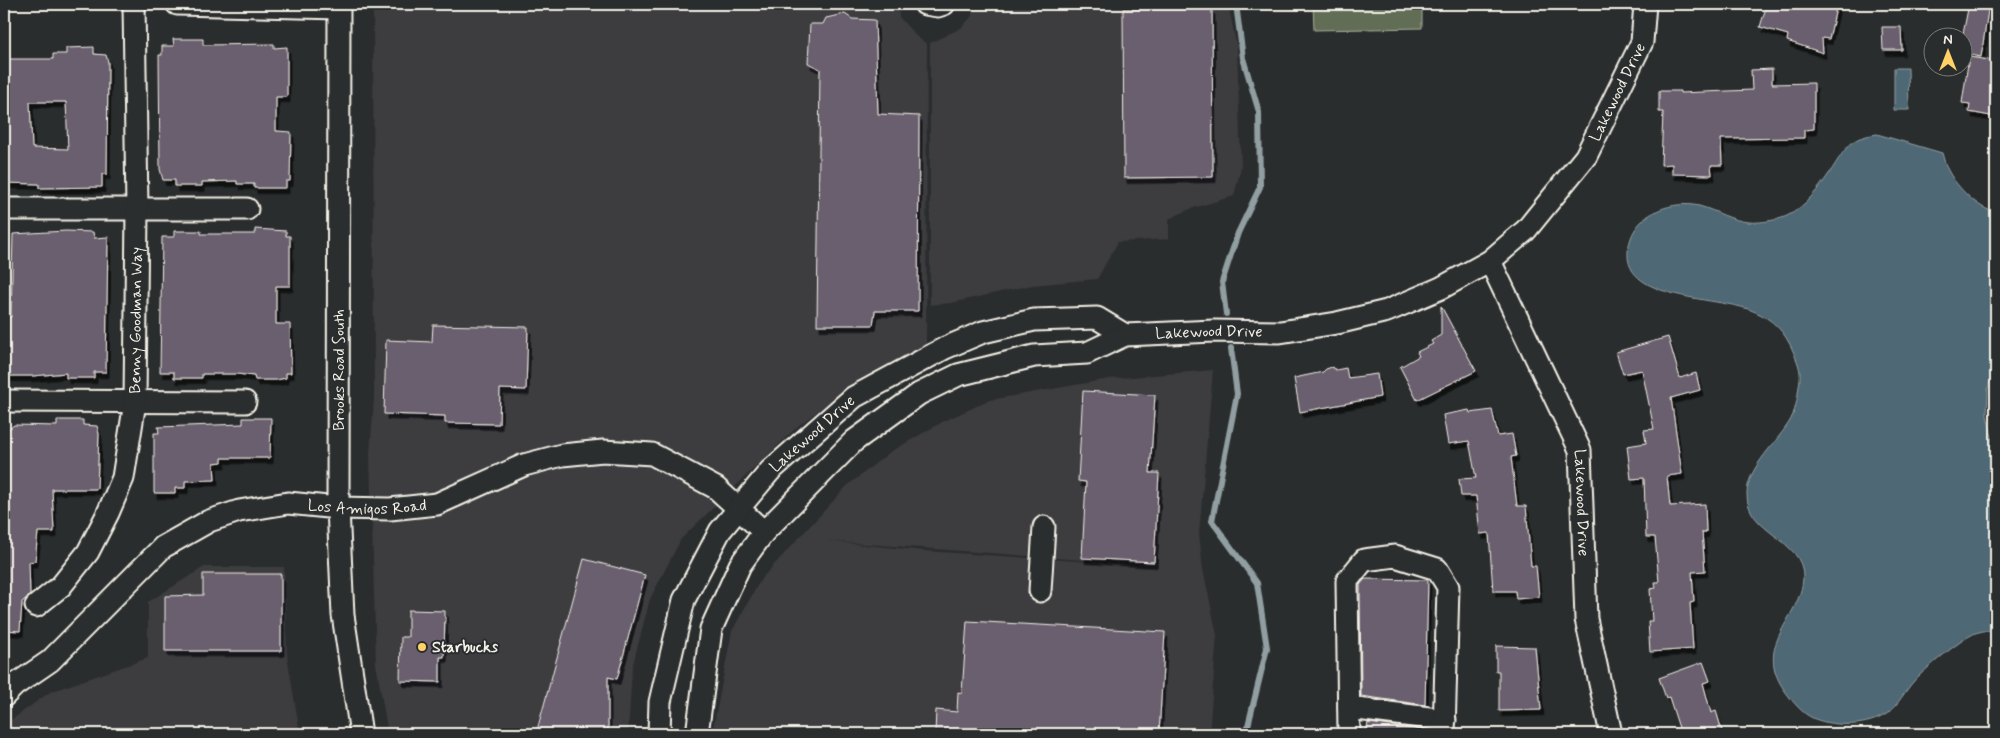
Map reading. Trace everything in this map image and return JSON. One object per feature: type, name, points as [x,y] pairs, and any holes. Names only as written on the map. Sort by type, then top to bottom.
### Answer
[{"type":"street","name":"Benny Goodman Way","points":[[36,606],[60,586],[88,552],[108,514],[122,478],[135,402],[137,209],[134,4]]},
{"type":"street","points":[[177,4],[339,6]]},
{"type":"street","points":[[924,4],[938,6],[944,4]]},
{"type":"street","name":"Lakewood Drive","points":[[697,734],[711,629],[740,565],[764,532],[854,441],[919,394],[958,375],[1034,356],[1087,353],[1125,334],[1214,331],[1280,332],[1337,323],[1387,311],[1441,288],[1490,261],[1526,230],[1586,156],[1642,42],[1645,4]]},
{"type":"street","name":"Brooks Road South","points":[[339,6],[338,508],[343,615],[361,734]]},
{"type":"street","points":[[4,209],[247,209]]},
{"type":"street","name":"Lakewood Drive","points":[[1490,261],[1580,450],[1586,619],[1611,734]]},
{"type":"street","name":"Lakewood Drive","points":[[659,734],[660,702],[684,600],[720,531],[737,508],[770,471],[854,397],[945,348],[983,332],[1034,320],[1097,318],[1125,334]]},
{"type":"street","points":[[4,402],[245,402]]},
{"type":"street","name":"Los Amigos Road","points":[[4,696],[15,685],[50,661],[163,547],[209,521],[240,511],[288,503],[338,508],[390,509],[437,504],[524,464],[562,455],[604,451],[652,454],[716,488],[764,532]]},
{"type":"street","points":[[1040,591],[1044,527]]},
{"type":"street","points":[[1349,708],[1445,727],[1448,587],[1437,568],[1394,556],[1364,560],[1346,581],[1349,734]]},
{"type":"shaded area","points":[[373,4],[898,4],[899,17],[917,37],[927,44],[926,350],[860,379],[798,426],[681,539],[650,599],[632,668],[628,734],[388,734],[376,664],[370,454],[374,399]]},
{"type":"shaded area","points":[[972,4],[1228,4],[1237,48],[1241,167],[1234,196],[1190,209],[1169,219],[1169,239],[1118,242],[1097,279],[1032,285],[951,303],[930,305],[930,43],[961,28],[972,16]]},
{"type":"shaded area","points":[[1213,370],[1199,534],[1203,569],[1217,635],[1209,734],[712,734],[732,631],[761,579],[847,486],[890,452],[944,421],[990,400],[1109,379]],"holes":[[[826,541],[1138,564],[924,551]]]},
{"type":"shaded area","points":[[204,567],[284,567],[287,655],[300,734],[4,734],[4,725],[50,692],[148,658],[148,602]]},
{"type":"green space","points":[[1313,4],[1422,4],[1422,28],[1314,30]]},
{"type":"water","points":[[1894,68],[1908,68],[1909,110],[1894,110]]},
{"type":"water","points":[[1877,134],[1942,153],[1948,170],[1963,191],[1983,207],[1996,212],[1996,365],[1988,388],[1987,415],[1996,456],[1996,631],[1973,634],[1955,646],[1919,676],[1895,706],[1880,718],[1862,723],[1842,724],[1823,722],[1806,714],[1785,691],[1776,674],[1773,659],[1775,645],[1801,592],[1803,577],[1801,564],[1795,553],[1755,518],[1749,507],[1747,494],[1752,474],[1786,427],[1795,410],[1800,375],[1793,351],[1778,327],[1760,314],[1737,306],[1670,293],[1650,285],[1635,275],[1628,259],[1631,238],[1635,229],[1650,215],[1668,207],[1679,205],[1699,206],[1736,220],[1749,222],[1785,217],[1811,197],[1822,184],[1842,153],[1854,141]]},
{"type":"building","points":[[1767,4],[1837,4],[1829,39],[1822,38],[1823,53],[1787,41],[1788,35],[1760,27]]},
{"type":"building","points":[[1969,4],[1989,4],[1981,57],[1972,55],[1972,28],[1964,28]]},
{"type":"building","points":[[1123,9],[1212,9],[1213,177],[1124,178]]},
{"type":"building","points":[[845,14],[852,19],[875,20],[878,114],[919,116],[918,311],[875,311],[873,325],[817,325],[820,69],[808,63],[810,24],[823,24],[826,18]]},
{"type":"building","points":[[1882,27],[1901,27],[1902,50],[1883,50]]},
{"type":"building","points":[[173,39],[203,39],[203,45],[274,44],[274,48],[287,47],[287,97],[276,97],[276,131],[291,132],[290,181],[286,181],[286,188],[254,188],[254,184],[237,184],[237,181],[202,182],[202,186],[175,186],[175,180],[163,180],[160,169],[159,55],[162,55],[162,46],[174,46]]},
{"type":"building","points":[[94,47],[94,54],[106,55],[108,62],[107,174],[102,174],[102,187],[39,188],[39,184],[4,183],[4,59],[53,59],[53,54],[66,54],[66,48]],"holes":[[[30,102],[66,102],[68,149],[32,148]]]},
{"type":"building","points":[[1972,57],[1996,61],[1996,117],[1969,112],[1970,104],[1962,103],[1966,78],[1972,78]]},
{"type":"building","points":[[1772,69],[1772,84],[1814,83],[1814,129],[1804,130],[1804,138],[1721,139],[1722,165],[1711,165],[1712,175],[1672,174],[1672,164],[1661,165],[1663,112],[1659,112],[1659,91],[1680,91],[1680,93],[1752,90],[1751,70]]},
{"type":"building","points":[[255,229],[286,231],[286,236],[290,236],[290,286],[276,286],[276,324],[290,324],[291,373],[286,373],[286,378],[276,380],[255,380],[254,376],[237,374],[202,374],[202,378],[174,378],[174,372],[160,372],[162,237],[174,237],[174,231],[201,231],[201,234],[255,234]]},
{"type":"building","points":[[66,231],[93,232],[94,238],[108,237],[106,372],[94,372],[94,378],[66,378],[66,373],[4,376],[4,317],[11,317],[13,234]]},
{"type":"building","points":[[1441,306],[1476,371],[1417,400],[1400,367],[1419,356],[1417,352],[1433,344],[1431,341],[1441,335]]},
{"type":"building","points":[[433,325],[528,327],[526,390],[500,389],[499,424],[445,423],[445,416],[384,414],[386,340],[432,342]]},
{"type":"building","points":[[1668,337],[1680,378],[1696,373],[1700,390],[1671,398],[1682,474],[1667,476],[1670,506],[1705,504],[1706,532],[1702,532],[1705,571],[1692,572],[1694,602],[1690,603],[1693,649],[1650,652],[1648,621],[1652,621],[1650,589],[1656,588],[1655,582],[1659,582],[1655,537],[1646,537],[1644,478],[1631,479],[1627,446],[1646,443],[1644,430],[1654,429],[1642,370],[1623,374],[1616,352]]},
{"type":"building","points":[[1332,367],[1336,370],[1346,368],[1348,378],[1377,374],[1380,397],[1300,412],[1294,378],[1323,372]]},
{"type":"building","points":[[1083,391],[1155,395],[1150,473],[1159,473],[1154,562],[1082,558],[1086,482],[1078,481]]},
{"type":"building","points":[[1469,410],[1470,413],[1492,410],[1498,436],[1512,434],[1516,456],[1511,457],[1517,506],[1526,506],[1531,566],[1536,566],[1539,597],[1516,599],[1515,591],[1493,591],[1489,533],[1480,534],[1476,496],[1461,496],[1459,479],[1476,478],[1469,441],[1448,444],[1443,415]]},
{"type":"building","points":[[243,418],[271,418],[270,458],[222,458],[222,462],[214,463],[215,480],[185,481],[185,488],[175,488],[175,493],[154,493],[154,433],[159,433],[158,427],[243,424]]},
{"type":"building","points":[[57,420],[83,420],[83,425],[97,426],[99,434],[97,489],[52,489],[54,532],[38,532],[35,561],[29,562],[30,595],[22,602],[20,631],[4,630],[6,431],[14,425],[57,426]]},
{"type":"building","points":[[584,559],[645,575],[617,679],[608,677],[608,734],[536,734]]},
{"type":"building","points":[[203,574],[281,574],[281,651],[165,651],[165,596],[203,595]]},
{"type":"building","points":[[1365,579],[1428,580],[1425,705],[1361,696],[1360,585]]},
{"type":"building","name":"Starbucks","points":[[408,610],[445,611],[444,657],[440,657],[440,682],[400,681],[401,637],[408,637]]},
{"type":"building","points":[[967,621],[1165,632],[1159,734],[935,734],[936,710],[957,712],[958,692],[962,693]]},
{"type":"building","points":[[1496,646],[1535,647],[1541,710],[1499,711],[1499,671],[1496,671]]},
{"type":"building","points":[[1703,662],[1710,681],[1703,683],[1711,713],[1716,711],[1723,734],[1681,734],[1669,697],[1666,698],[1659,678]]},
{"type":"building","points":[[1368,723],[1423,730],[1423,734],[1366,734]]},
{"type":"waterway","points":[[1226,314],[1222,282],[1238,233],[1260,187],[1259,112],[1243,58],[1236,4]]},
{"type":"waterway","points":[[1231,348],[1237,394],[1212,521],[1257,583],[1267,648],[1246,734]]},
{"type":"place","name":"Starbucks","points":[[422,647]]}]
